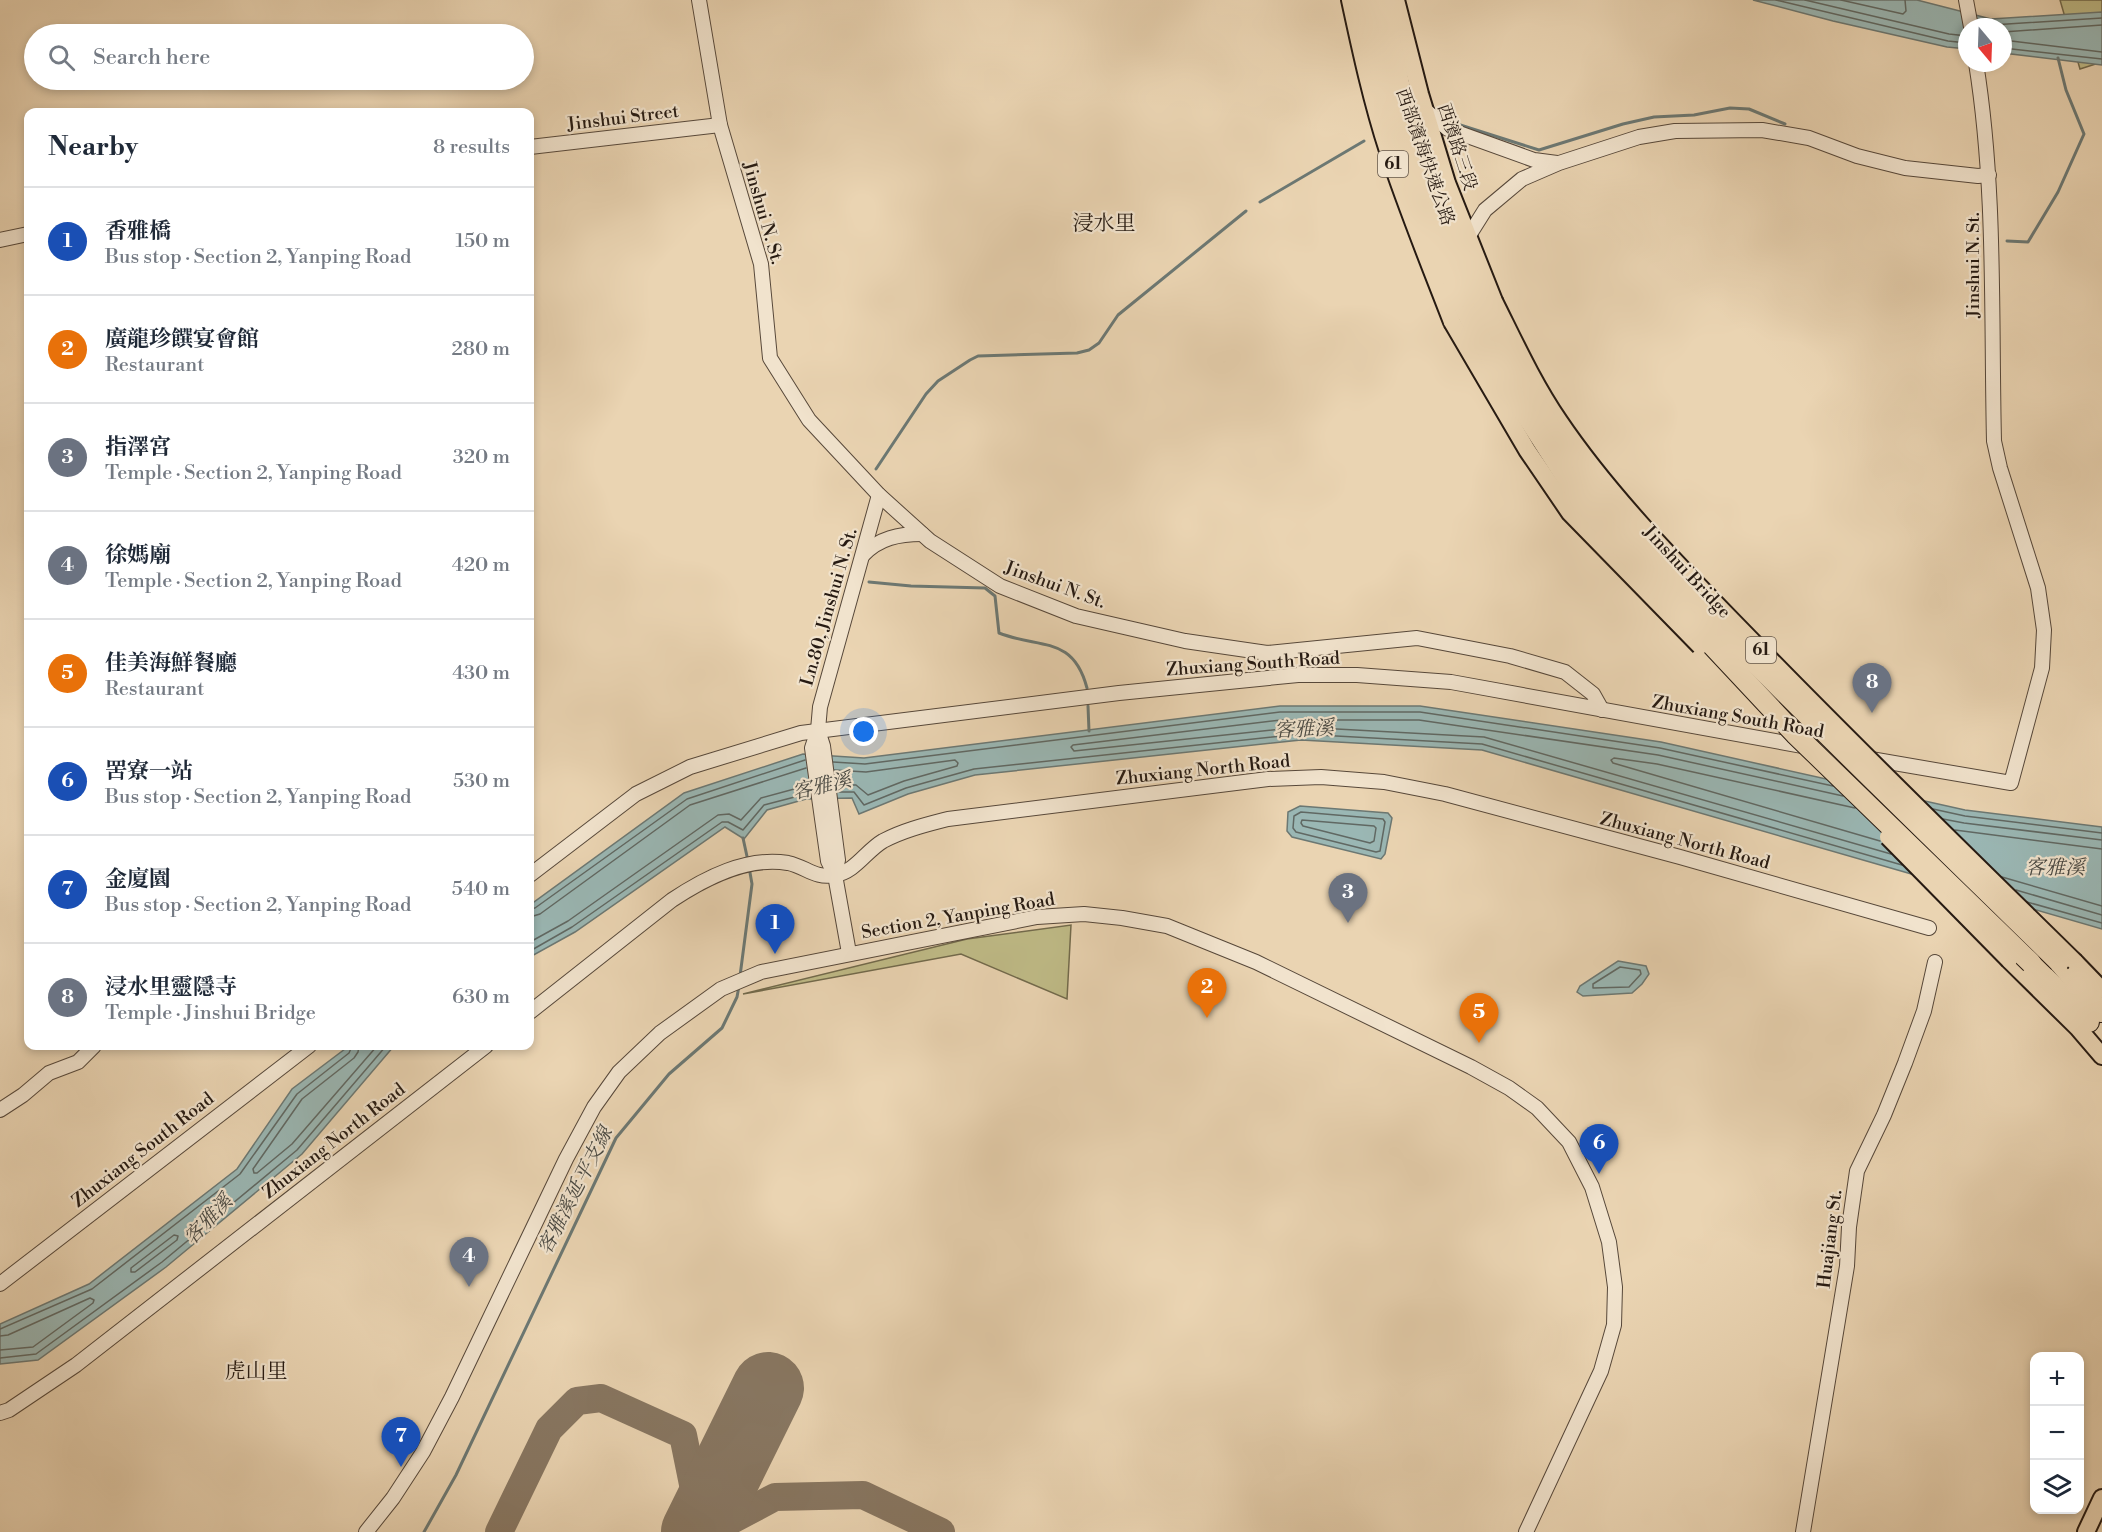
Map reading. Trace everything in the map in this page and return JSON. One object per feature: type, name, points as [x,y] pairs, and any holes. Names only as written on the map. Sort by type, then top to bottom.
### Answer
[{"type":"highway","name":"西部濱海快速公路","points":[[1366,0],[1391,112],[1424,214],[1474,312]]},
{"type":"highway","name":"西部濱海快速公路","points":[[1382,0],[1401,93],[1442,210],[1474,312]]},
{"type":"highway","name":"Jinshui Bridge","points":[[1474,312],[1596,494],[1659,567],[1822,731],[2067,962]]},
{"type":"highway","name":"Jinshui Bridge","points":[[1474,312],[1503,380],[1583,503],[1649,578],[1796,734],[2031,963],[2097,1016]]},
{"type":"highway","name":"61","points":[[2067,962],[2097,1016]]},
{"type":"main road","name":"61","points":[[1350,0],[1361,52],[1388,150],[1417,232],[1474,312],[1527,450],[1570,513],[2078,1028],[2102,1056]]},
{"type":"main road","name":"西濱路三段","points":[[1396,0],[1447,183],[1468,237],[1474,312]]},
{"type":"main road","name":"61","points":[[2067,962],[2102,990]]},
{"type":"main road","points":[[2097,1016],[2102,1043]]},
{"type":"main road","points":[[2086,1532],[2102,1498]]},
{"type":"street","name":"Jinshui N. St.","points":[[699,0],[720,124],[762,264],[770,358],[809,420],[879,495],[922,534],[1000,586],[1076,616],[1185,641],[1267,653],[1417,638],[1510,656],[1565,672],[1593,694],[1602,710]]},
{"type":"street","points":[[1966,0],[1969,18]]},
{"type":"street","name":"Jinshui N. St.","points":[[1977,72],[1984,118],[1991,213],[1994,441],[2000,468],[2038,588],[2044,630],[2042,668],[2011,783]]},
{"type":"street","points":[[1425,110],[1449,129],[1534,160],[1559,163]]},
{"type":"street","name":"Jinshui Street","points":[[534,147],[720,124]]},
{"type":"street","points":[[1468,237],[1485,210],[1522,179],[1559,163],[1639,138],[1675,131],[1762,130],[1809,138],[1857,156],[1905,168],[1989,175]]},
{"type":"street","points":[[0,240],[24,235]]},
{"type":"street","name":"Ln.80, Jinshui N. St.","points":[[835,876],[817,747],[820,706],[879,495]]},
{"type":"street","points":[[863,555],[873,545],[887,539],[903,534],[922,534]]},
{"type":"street","name":"Zhuxiang South Road","points":[[534,872],[636,794],[690,767],[801,733],[1119,693],[1298,675],[1357,675],[1451,682],[2011,783]]},
{"type":"street","name":"Zhuxiang North Road","points":[[835,876],[848,871],[882,842],[906,830],[948,819],[1216,784],[1322,777],[1384,782],[1445,794],[1680,857],[1929,928]]},
{"type":"street","points":[[534,1009],[679,896],[714,876],[762,862],[786,863],[802,867],[817,876],[835,876],[849,953]]},
{"type":"street","name":"Section 2, Yanping Road","points":[[366,1532],[389,1504],[423,1452],[566,1159],[594,1107],[619,1072],[660,1033],[721,990],[761,972],[1037,916],[1084,914],[1167,926],[1256,962],[1481,1072],[1509,1088],[1537,1108],[1569,1142],[1592,1187],[1609,1242],[1615,1287],[1614,1326],[1601,1371],[1526,1532]]},
{"type":"street","name":"Huajiang St.","points":[[1803,1532],[1847,1266],[1849,1227],[1857,1171],[1884,1115],[1905,1063],[1924,1011],[1935,962]]},
{"type":"street","points":[[0,1110],[23,1095],[49,1073],[78,1062],[90,1050]]},
{"type":"street","name":"Zhuxiang South Road","points":[[0,1284],[304,1050]]},
{"type":"street","name":"Zhuxiang North Road","points":[[0,1413],[13,1407],[76,1365],[481,1050]]},
{"type":"shaded area","points":[[2060,0],[2102,0],[2102,62],[2080,69]]},
{"type":"shaded area","points":[[1071,925],[1067,999],[961,954],[743,994],[967,939]]},
{"type":"water","points":[[1753,0],[1917,0],[1987,18],[1958,18],[1958,48],[1833,21]]},
{"type":"water","points":[[2102,12],[2102,65],[2012,54],[2012,18],[2007,18]]},
{"type":"water","name":"客雅溪","points":[[1280,706],[1420,706],[1661,742],[1965,810],[2102,827],[2102,929],[1482,750],[1301,740],[975,775],[908,794],[859,814],[852,798],[806,799],[767,810],[744,839],[725,827],[575,932],[534,955],[534,902],[684,793],[803,754],[864,758]]},
{"type":"water","points":[[1300,806],[1388,813],[1392,818],[1385,854],[1381,859],[1292,837],[1287,831],[1288,812]]},
{"type":"water","points":[[1618,961],[1646,966],[1649,974],[1632,993],[1583,996],[1577,992],[1580,986]]},
{"type":"water","name":"客雅溪","points":[[344,1050],[391,1050],[302,1154],[166,1267],[38,1360],[0,1364],[0,1324],[89,1284],[237,1169],[292,1089]]},
{"type":"waterway","points":[[2007,241],[2028,242],[2058,192],[2084,134],[2066,90],[2058,58]]},
{"type":"waterway","points":[[1454,123],[1539,150],[1623,124],[1654,117],[1694,115],[1730,108],[1749,109],[1785,124]]},
{"type":"waterway","points":[[1260,202],[1364,141]]},
{"type":"waterway","points":[[876,469],[926,394],[938,381],[978,356],[1077,353],[1089,350],[1099,343],[1118,315],[1246,211]]},
{"type":"waterway","points":[[869,582],[911,586],[985,588],[995,596],[999,633],[1041,643],[1064,652],[1073,659],[1081,671],[1087,688]]},
{"type":"waterway","points":[[1088,706],[1089,731]]},
{"type":"waterway","name":"客雅溪延平支線","points":[[743,838],[748,861]]},
{"type":"waterway","name":"客雅溪延平支線","points":[[740,976],[752,884],[749,867]]},
{"type":"waterway","name":"客雅溪延平支線","points":[[424,1532],[456,1475],[616,1138],[669,1074],[722,1028],[737,997],[739,986]]},
{"type":"taxiway","points":[[499,1532],[549,1429],[577,1401],[601,1398],[683,1435],[698,1509],[694,1532]]},
{"type":"taxiway","points":[[709,1532],[775,1497],[863,1495],[941,1532]]},
{"type":"runway","points":[[697,1532],[768,1388]]},
{"type":"place","name":"浸水里靈隱寺","points":[[1872,713]]},
{"type":"place","name":"指澤宮","points":[[1348,923]]},
{"type":"place","name":"香雅橋","points":[[775,954]]},
{"type":"place","name":"廣龍珍饌宴會館","points":[[1207,1018]]},
{"type":"place","name":"佳美海鮮餐廳","points":[[1479,1043]]},
{"type":"place","name":"罟寮一站","points":[[1599,1174]]},
{"type":"place","name":"徐媽廟","points":[[469,1287]]},
{"type":"place","name":"金廈園","points":[[401,1467]]},
{"type":"district","name":"浸水里","points":[[1104,224]]},
{"type":"district","name":"虎山里","points":[[256,1372]]}]
